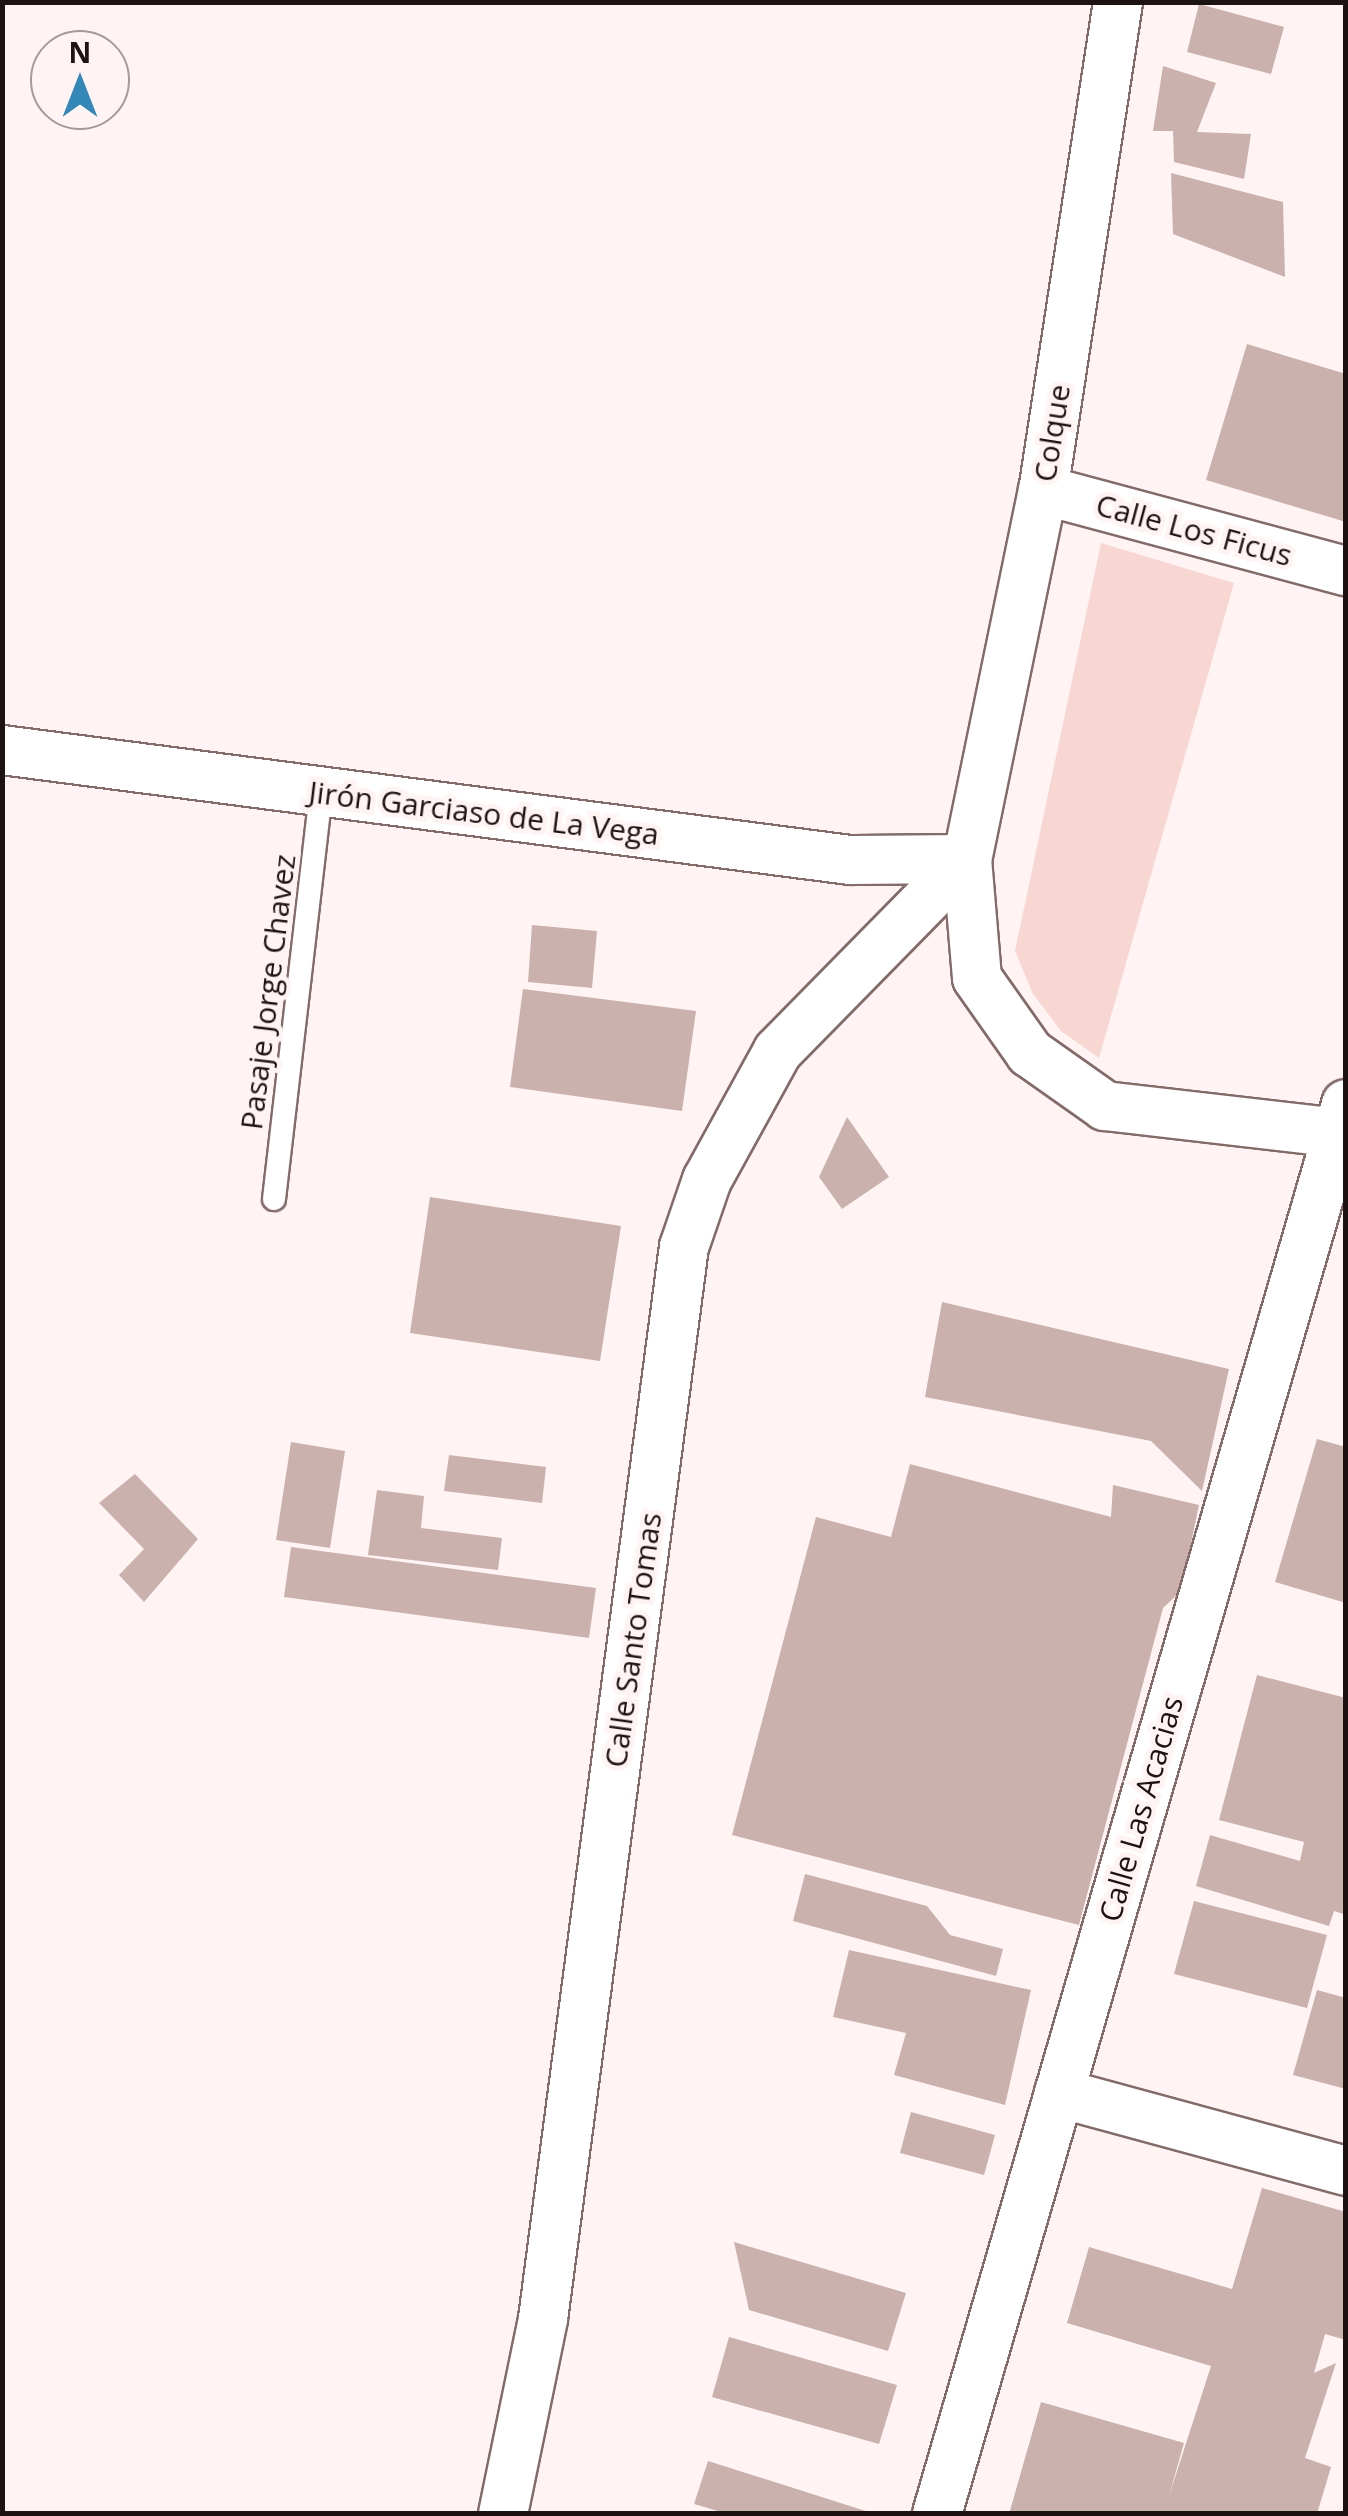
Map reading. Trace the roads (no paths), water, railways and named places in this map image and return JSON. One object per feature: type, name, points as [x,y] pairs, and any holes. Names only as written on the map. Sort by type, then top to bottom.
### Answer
[{"type":"street","name":"Colque","points":[[1118,2],[1043,490],[967,859],[977,978],[1030,1053],[1105,1106],[1343,1124]]},
{"type":"street","name":"Calle Los Ficus","points":[[1043,490],[1346,572]]},
{"type":"street","name":"Jirón Garciaso de La Vega","points":[[2,750],[850,860],[967,859]]},
{"type":"street","name":"Calle Santo Tomas","points":[[503,2514],[543,2318],[684,1248],[707,1180],[778,1051],[967,859]]},
{"type":"street","name":"Calle Las Acacias","points":[[937,2514],[1343,1124]]},
{"type":"street","points":[[1059,2094],[1346,2171]]},
{"type":"lane","name":"Pasaje Jorge Chavez","points":[[274,1198],[320,792]]}]
